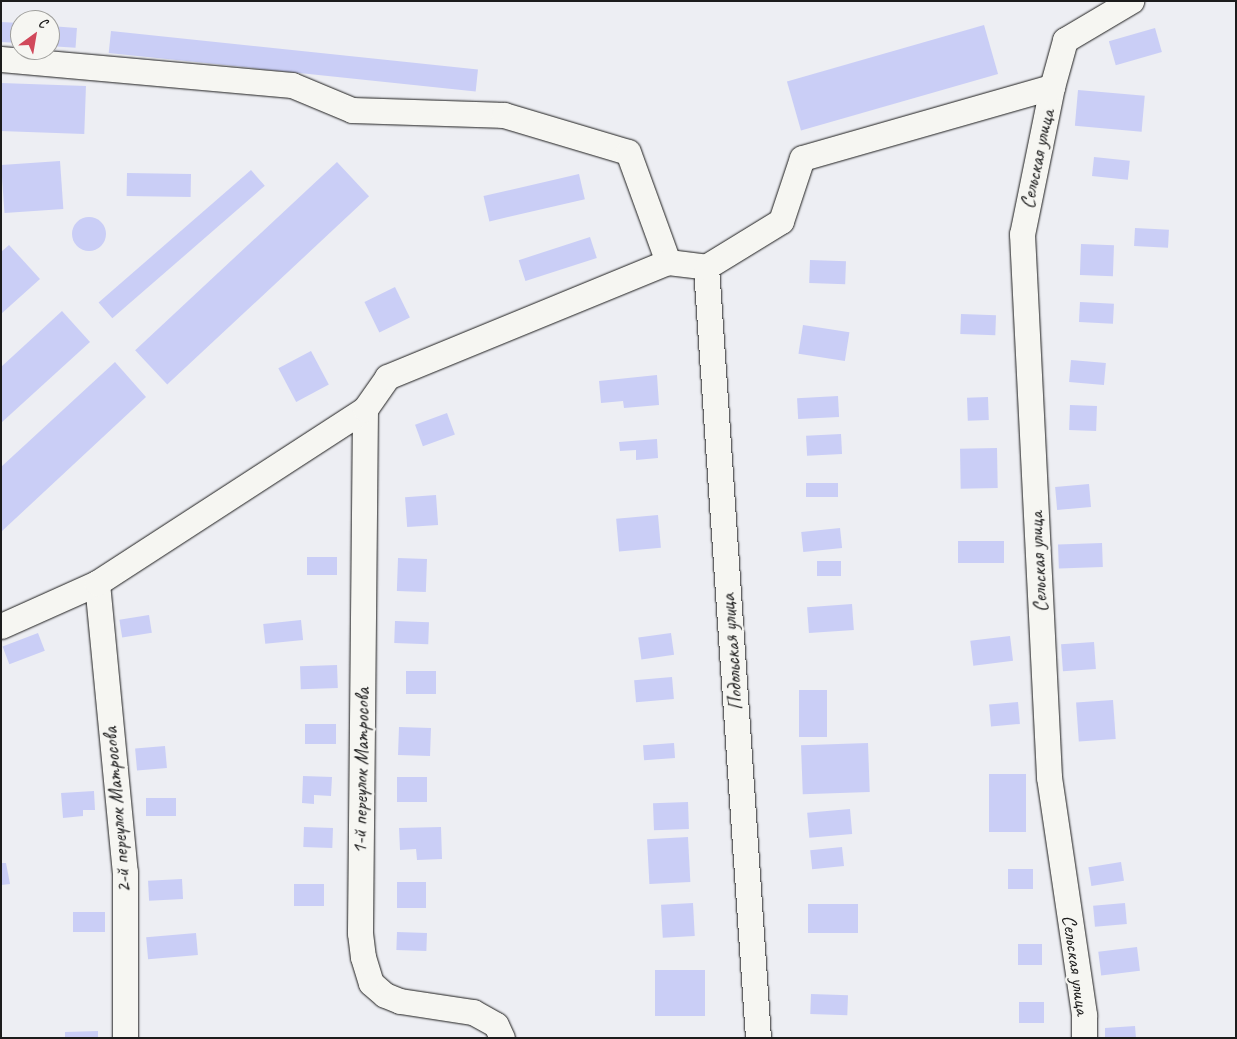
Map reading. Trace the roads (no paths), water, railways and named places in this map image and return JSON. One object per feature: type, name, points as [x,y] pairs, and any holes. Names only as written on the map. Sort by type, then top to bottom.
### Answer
[{"type":"street","name":"Сельская улица","points":[[1084,1038],[1084,1015],[1048,777],[1022,234],[1052,87],[1065,40],[1131,1]]},
{"type":"street","points":[[1,59],[292,85],[352,110],[504,115],[628,152],[668,262]]},
{"type":"street","points":[[1,626],[97,583],[365,409],[386,377],[668,262],[706,267],[781,221],[802,158],[1052,87]]},
{"type":"street","name":"Подольская улица","points":[[706,267],[758,1038]]},
{"type":"street","name":"1-й переулок Матросова","points":[[365,409],[360,933],[363,957],[371,983],[385,995],[400,1001],[473,1012],[496,1025],[502,1038]]},
{"type":"street","name":"2-й переулок Матросова","points":[[97,583],[125,872],[124,1038]]}]
